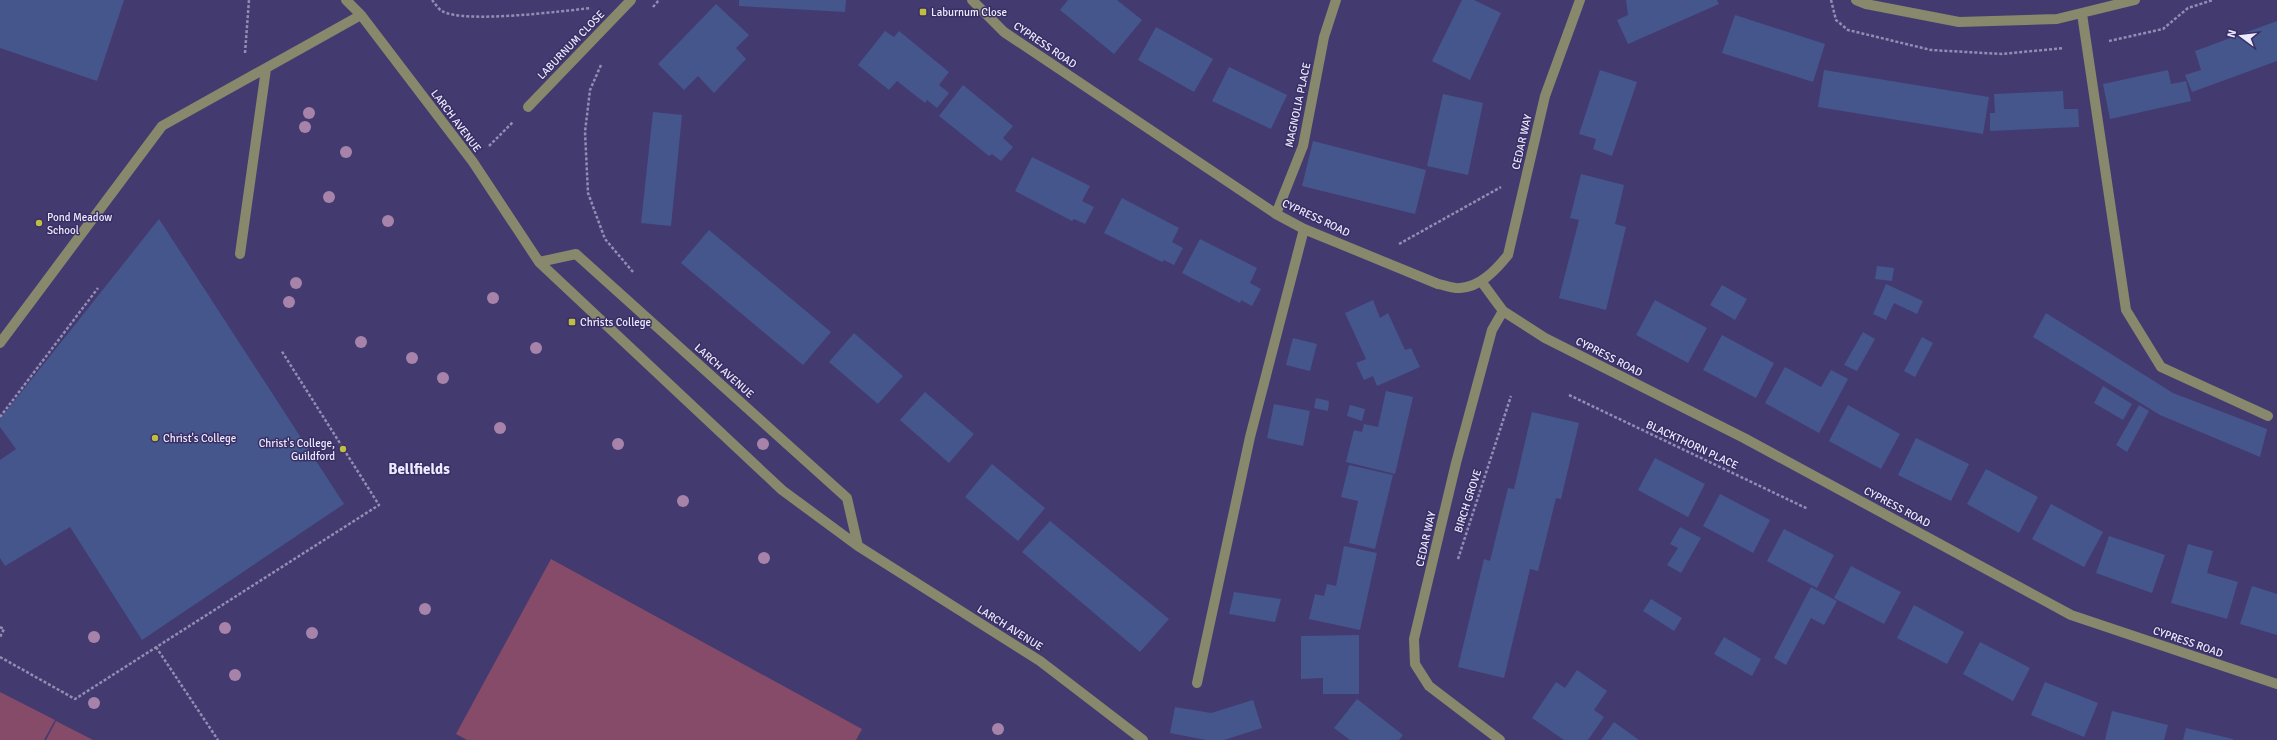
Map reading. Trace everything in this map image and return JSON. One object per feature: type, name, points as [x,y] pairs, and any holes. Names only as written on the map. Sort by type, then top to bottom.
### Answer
[{"type":"street","name":"LARCH AVENUE","points":[[346,0],[361,15],[473,162],[539,262],[782,490],[858,546],[1040,661],[1143,740]]},
{"type":"street","name":"LABURNUM CLOSE","points":[[528,107],[631,0]]},
{"type":"street","name":"CYPRESS ROAD","points":[[972,0],[1004,32],[1276,214],[1304,229],[1438,284],[1460,288],[1481,281],[1502,311],[1545,338],[1744,438],[2071,615],[2277,684]]},
{"type":"street","name":"MAGNOLIA PLACE","points":[[1276,214],[1303,146],[1324,37],[1336,0]]},
{"type":"street","name":"CEDAR WAY","points":[[1481,281],[1497,269],[1508,255],[1545,96],[1580,0]]},
{"type":"street","points":[[1856,0],[1866,4],[1960,22],[2057,19],[2135,0]]},
{"type":"street","points":[[2082,14],[2126,310],[2161,367],[2268,416]]},
{"type":"street","points":[[0,343],[162,126],[266,70],[361,15]]},
{"type":"street","points":[[240,254],[266,70]]},
{"type":"street","points":[[1197,683],[1250,438],[1304,229]]},
{"type":"street","name":"LARCH AVENUE","points":[[539,262],[576,254],[847,498],[858,546]]},
{"type":"street","name":"CEDAR WAY","points":[[1500,740],[1429,686],[1415,664],[1414,639],[1456,463],[1490,337],[1502,311]]},
{"type":"path","points":[[432,0],[442,12],[466,17],[550,13],[595,8]]},
{"type":"path","points":[[649,10],[659,0]]},
{"type":"path","points":[[604,58],[590,90],[588,104],[585,132],[588,193],[605,238],[634,274]]},
{"type":"path","points":[[473,162],[528,107]]},
{"type":"path","points":[[1374,258],[1528,172]]},
{"type":"path","points":[[0,417],[98,288]]},
{"type":"path","points":[[0,657],[75,699],[379,505],[281,350]]},
{"type":"path","name":"BLACKTHORN PLACE","points":[[1569,395],[1808,509]]},
{"type":"path","name":"BIRCH GROVE","points":[[1458,561],[1511,396]]},
{"type":"path","points":[[0,626],[4,629],[0,637]]},
{"type":"path","points":[[156,647],[218,740]]},
{"type":"shaded area","points":[[551,559],[862,729],[856,740],[467,740],[456,734]]},
{"type":"shaded area","points":[[0,692],[55,720],[44,740],[0,740]]},
{"type":"shaded area","points":[[56,721],[93,740],[46,740]]},
{"type":"building","points":[[0,0],[124,0],[97,81],[0,48]]},
{"type":"building","points":[[739,0],[846,0],[845,12],[739,6]]},
{"type":"building","points":[[1068,0],[1117,0],[1142,20],[1114,54],[1060,10]]},
{"type":"building","points":[[1462,0],[1474,0],[1501,13],[1470,80],[1432,61]]},
{"type":"building","points":[[1626,0],[1717,0],[1719,4],[1628,44],[1617,20],[1628,15]]},
{"type":"building","points":[[716,4],[749,35],[736,48],[746,59],[714,93],[698,76],[684,90],[658,64]]},
{"type":"building","points":[[1735,15],[1825,44],[1813,82],[1722,53]]},
{"type":"building","points":[[2277,21],[2277,61],[2192,92],[2185,75],[2201,70],[2195,51]]},
{"type":"building","points":[[1156,27],[1213,59],[1194,92],[1138,60]]},
{"type":"building","points":[[885,31],[894,37],[899,31],[949,72],[939,85],[949,93],[937,108],[927,100],[925,103],[897,81],[889,90],[858,65]]},
{"type":"building","points":[[1229,67],[1287,95],[1271,129],[1212,101]]},
{"type":"building","points":[[1600,70],[1637,82],[1612,156],[1593,149],[1596,139],[1579,134]]},
{"type":"building","points":[[1824,70],[1989,97],[1983,134],[1818,107]]},
{"type":"building","points":[[2168,70],[2171,84],[2186,81],[2191,101],[2110,119],[2103,84]]},
{"type":"building","points":[[963,85],[1013,126],[1003,138],[1013,147],[1001,161],[992,154],[989,156],[939,116]]},
{"type":"building","points":[[2063,91],[2064,109],[2078,109],[2079,127],[1990,131],[1990,113],[1995,113],[1994,94]]},
{"type":"building","points":[[1443,94],[1483,103],[1468,175],[1427,166]]},
{"type":"building","points":[[653,112],[682,115],[671,226],[641,223]]},
{"type":"building","points":[[1313,141],[1426,170],[1415,214],[1302,186]]},
{"type":"building","points":[[1032,157],[1090,186],[1082,201],[1094,207],[1085,224],[1074,219],[1072,221],[1015,191]]},
{"type":"building","points":[[1581,174],[1624,185],[1615,224],[1626,227],[1606,310],[1559,298],[1579,220],[1570,218]]},
{"type":"building","points":[[1122,198],[1179,228],[1172,242],[1183,248],[1174,265],[1164,260],[1162,262],[1104,233]]},
{"type":"building","name":"Christ's College","points":[[159,219],[344,504],[142,640],[70,527],[5,566],[0,558],[0,460],[16,449],[0,427],[0,419]]},
{"type":"building","points":[[709,230],[831,332],[803,365],[681,263]]},
{"type":"building","points":[[1200,239],[1257,268],[1250,283],[1261,289],[1252,306],[1241,300],[1240,303],[1182,273]]},
{"type":"building","points":[[1877,266],[1894,268],[1892,281],[1875,279]]},
{"type":"building","points":[[1886,284],[1923,301],[1917,314],[1894,303],[1886,320],[1873,314]]},
{"type":"building","points":[[1722,285],[1747,299],[1735,320],[1710,305]]},
{"type":"building","points":[[1373,300],[1380,318],[1388,313],[1405,350],[1411,348],[1420,367],[1377,386],[1373,376],[1364,380],[1356,363],[1366,359],[1345,313]]},
{"type":"building","points":[[1655,300],[1707,328],[1688,363],[1636,335]]},
{"type":"building","points":[[2046,313],[2173,393],[2267,429],[2260,457],[2160,415],[2033,337]]},
{"type":"building","points":[[1863,332],[1875,339],[1857,371],[1844,365]]},
{"type":"building","points":[[854,333],[903,376],[878,404],[829,362]]},
{"type":"building","points":[[1722,335],[1774,363],[1756,398],[1703,370]]},
{"type":"building","points":[[1922,337],[1933,343],[1915,377],[1904,371]]},
{"type":"building","points":[[1293,338],[1317,344],[1310,371],[1286,365]]},
{"type":"building","points":[[1785,367],[1821,387],[1831,370],[1848,379],[1819,433],[1765,403]]},
{"type":"building","points":[[2103,386],[2132,404],[2123,420],[2094,403]]},
{"type":"building","points":[[1386,391],[1413,397],[1395,474],[1346,462],[1354,430],[1362,432],[1364,424],[1378,427]]},
{"type":"building","points":[[925,392],[974,434],[949,463],[900,420]]},
{"type":"building","points":[[1316,398],[1329,401],[1328,411],[1314,408]]},
{"type":"building","points":[[1274,404],[1310,411],[1303,446],[1267,438]]},
{"type":"building","points":[[1350,405],[1365,409],[1362,421],[1347,416]]},
{"type":"building","points":[[1848,405],[1900,434],[1881,469],[1829,441]]},
{"type":"building","points":[[2139,405],[2149,411],[2127,452],[2116,445]]},
{"type":"building","points":[[1532,412],[1579,423],[1561,499],[1556,498],[1538,571],[1530,569],[1504,678],[1458,667],[1484,559],[1490,561],[1508,488],[1514,489]]},
{"type":"building","points":[[1916,438],[1969,464],[1951,501],[1898,475]]},
{"type":"building","points":[[1655,458],[1705,484],[1688,517],[1638,490]]},
{"type":"building","points":[[992,464],[1045,508],[1018,541],[965,497]]},
{"type":"building","points":[[1349,465],[1393,475],[1375,549],[1349,543],[1358,501],[1341,497]]},
{"type":"building","points":[[1986,469],[2038,497],[2019,533],[1967,504]]},
{"type":"building","points":[[1720,494],[1770,520],[1753,553],[1703,526]]},
{"type":"building","points":[[2051,504],[2103,532],[2084,567],[2032,539]]},
{"type":"building","points":[[1050,521],[1169,619],[1140,652],[1022,552]]},
{"type":"building","points":[[1680,527],[1701,538],[1681,573],[1667,565],[1678,548],[1670,544]]},
{"type":"building","points":[[1784,529],[1834,555],[1817,588],[1767,561]]},
{"type":"building","points":[[2109,536],[2165,555],[2152,593],[2096,573]]},
{"type":"building","points":[[2188,544],[2213,551],[2207,573],[2238,582],[2227,619],[2171,603]]},
{"type":"building","points":[[1344,546],[1377,553],[1360,630],[1309,619],[1315,594],[1324,596],[1327,584],[1336,586]]},
{"type":"building","points":[[1851,566],[1901,592],[1884,624],[1834,598]]},
{"type":"building","points":[[2252,586],[2277,594],[2277,635],[2240,624]]},
{"type":"building","points":[[1811,587],[1837,601],[1824,625],[1811,618],[1786,665],[1774,658]]},
{"type":"building","points":[[1234,592],[1281,599],[1275,622],[1229,614]]},
{"type":"building","points":[[1651,599],[1682,618],[1674,631],[1643,611]]},
{"type":"building","points":[[1914,605],[1964,632],[1947,664],[1897,638]]},
{"type":"building","points":[[1359,635],[1359,694],[1323,694],[1323,678],[1301,679],[1301,636]]},
{"type":"building","points":[[1724,637],[1761,659],[1752,676],[1714,654]]},
{"type":"building","points":[[1980,642],[2030,668],[2013,701],[1963,674]]},
{"type":"building","points":[[1577,670],[1607,691],[1594,710],[1604,717],[1588,740],[1564,740],[1532,718],[1556,682],[1565,688]]},
{"type":"building","points":[[2045,682],[2098,703],[2084,737],[2031,715]]},
{"type":"building","points":[[1357,699],[1403,735],[1399,740],[1350,740],[1334,728]]},
{"type":"building","points":[[1253,700],[1262,728],[1224,740],[1206,740],[1170,733],[1175,707],[1211,713]]},
{"type":"building","points":[[2112,711],[2168,725],[2164,740],[2105,740]]},
{"type":"building","points":[[1614,722],[1639,740],[1601,740]]},
{"type":"building","points":[[2186,728],[2233,739],[2233,740],[2183,740]]},
{"type":"place","name":"Laburnum Close","points":[[923,12]]},
{"type":"place","name":"Pond Meadow School","points":[[39,223]]},
{"type":"place","name":"Christs College","points":[[572,322]]},
{"type":"place","name":"Christ's College","points":[[155,438]]},
{"type":"place","name":"Christ's College, Guildford","points":[[343,449]]},
{"type":"district","name":"Bellfields","points":[[419,469]]}]
